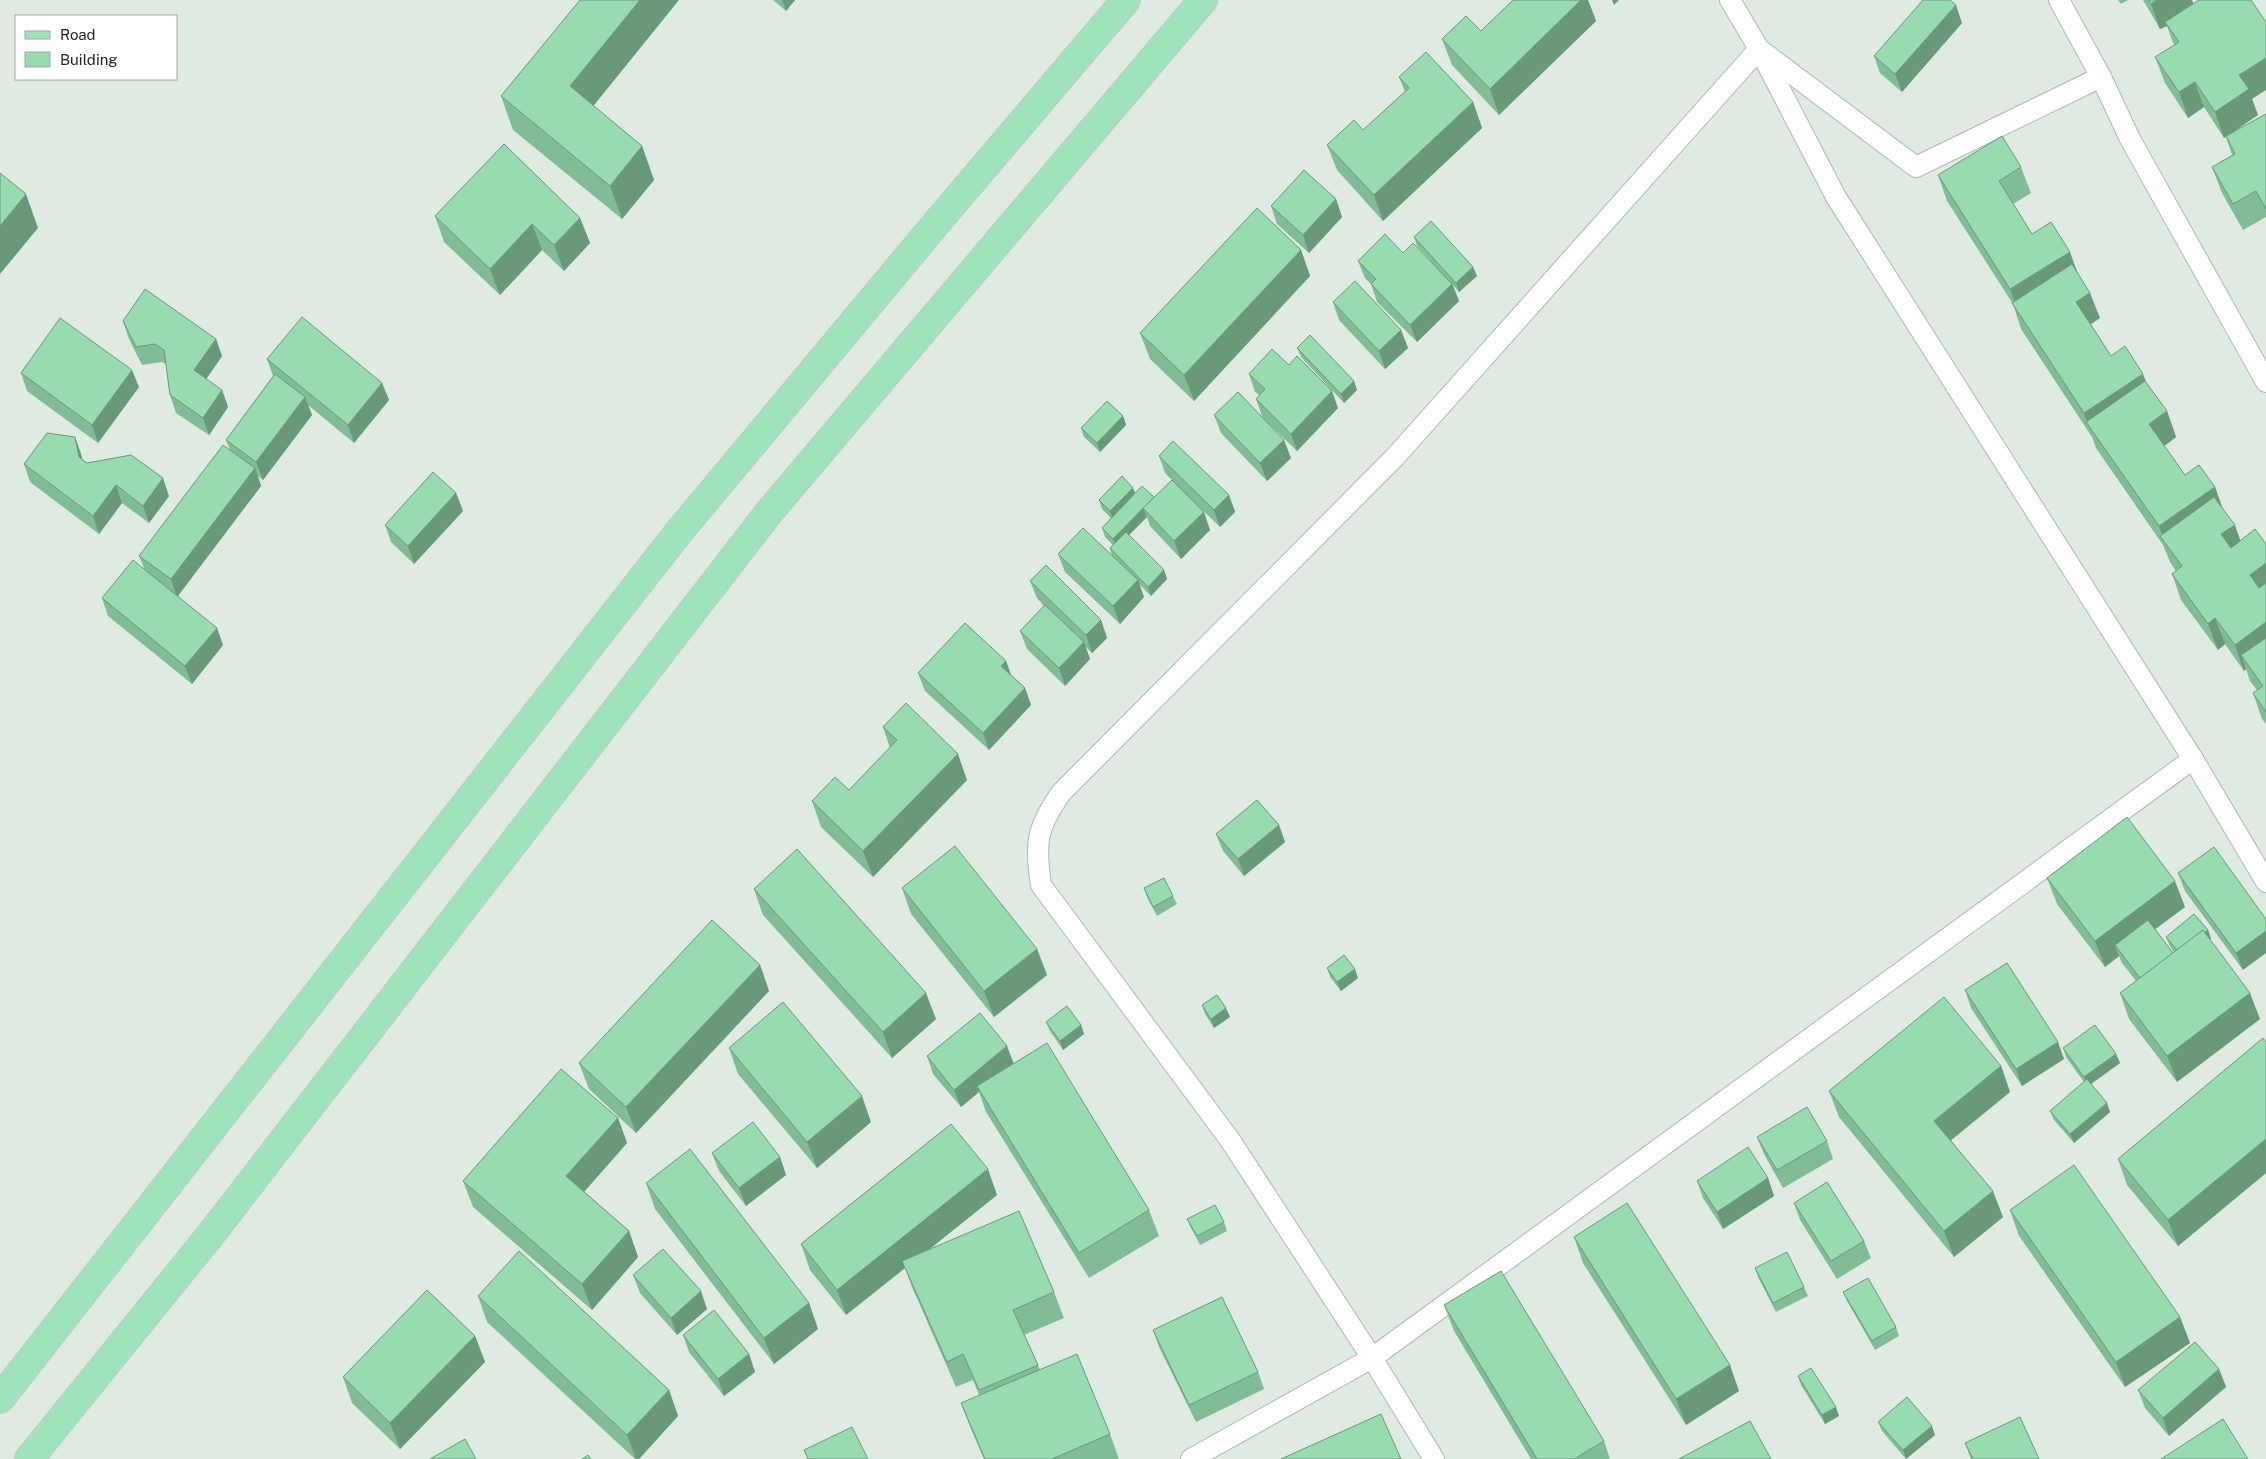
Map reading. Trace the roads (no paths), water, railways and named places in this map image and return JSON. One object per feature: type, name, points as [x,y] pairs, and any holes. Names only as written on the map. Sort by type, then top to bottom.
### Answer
[{"type":"main road","points":[[0,1399],[678,533],[1126,0]]},
{"type":"main road","points":[[30,1459],[208,1238],[770,511],[1203,0]]},
{"type":"lane","points":[[1730,0],[1759,49],[1836,198],[2193,759],[2266,882]]},
{"type":"lane","points":[[2060,0],[2101,78],[2130,139],[2266,382]]},
{"type":"lane","points":[[1759,49],[1916,167],[2101,78]]},
{"type":"lane","points":[[1434,1459],[1372,1358],[1230,1140],[1041,886],[1037,840],[1046,815],[1061,793],[1395,458],[1759,49]]},
{"type":"lane","points":[[1191,1459],[1372,1358],[2193,759]]}]
